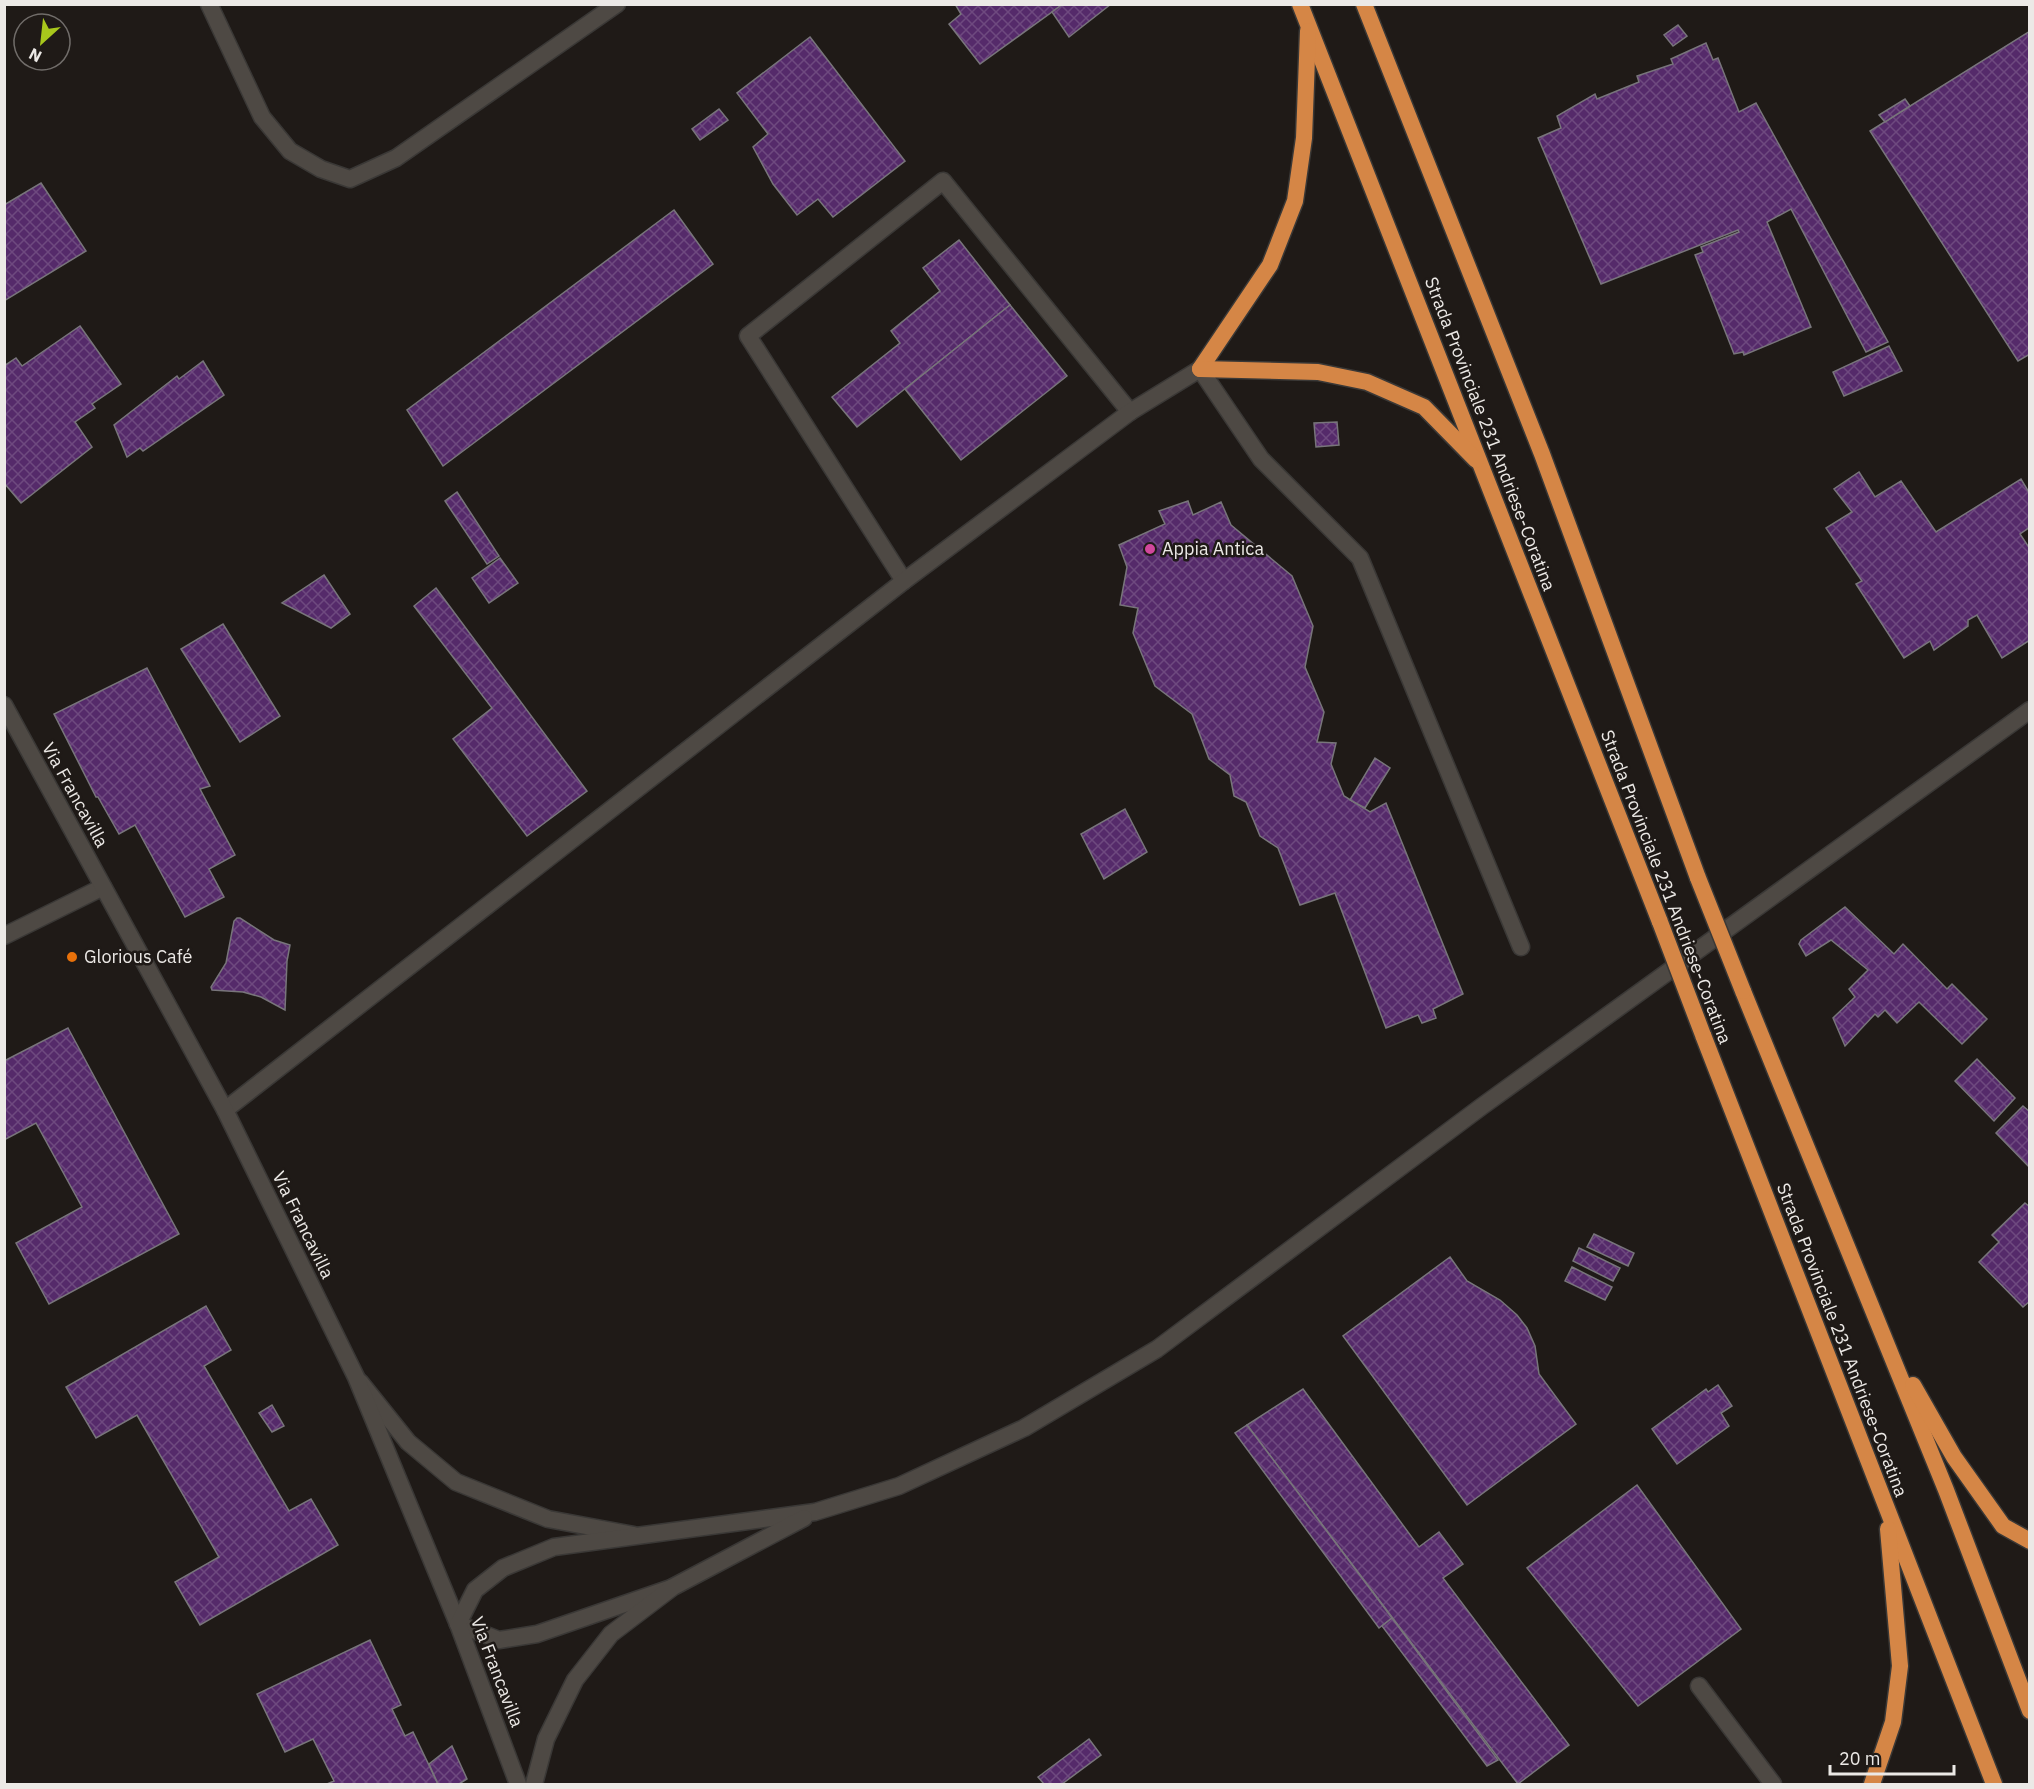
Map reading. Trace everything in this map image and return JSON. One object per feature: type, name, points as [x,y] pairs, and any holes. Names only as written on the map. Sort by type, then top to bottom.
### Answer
[{"type":"highway","name":"Strada Provinciale 231 Andriese-Coratina","points":[[1300,4],[1660,922],[1994,1785]]},
{"type":"highway","name":"Strada Provinciale 231 Andriese-Coratina","points":[[1364,4],[1542,454],[1698,879],[1946,1490],[2030,1711]]},
{"type":"highway","points":[[1200,369],[1270,265],[1295,201],[1304,138],[1309,25]]},
{"type":"highway","points":[[1200,369],[1318,372],[1367,382],[1424,407],[1481,465]]},
{"type":"highway","points":[[1882,1331],[1954,1457],[2003,1526],[2030,1541]]},
{"type":"highway","points":[[1872,1785],[1893,1722],[1900,1666],[1886,1510]]},
{"type":"street","points":[[209,4],[262,117],[290,151],[321,169],[350,179],[396,158],[617,4]]},
{"type":"street","points":[[904,581],[748,336],[943,181],[1130,412]]},
{"type":"street","points":[[225,1110],[904,581],[1130,412],[1200,369],[1262,459],[1360,558],[1521,947]]},
{"type":"street","name":"Via Francavilla","points":[[4,705],[225,1110],[356,1377],[458,1624],[518,1785]]},
{"type":"street","points":[[815,1512],[672,1587],[537,1634],[499,1640],[458,1624],[475,1590],[503,1568],[554,1547],[815,1512],[899,1486],[1024,1428],[1157,1349],[1481,1107],[2030,710]]},
{"type":"street","points":[[4,936],[104,887]]},
{"type":"street","points":[[356,1377],[408,1442],[456,1482],[548,1519],[641,1536]]},
{"type":"street","points":[[534,1785],[546,1739],[575,1680],[611,1634],[672,1587]]},
{"type":"street","points":[[1699,1686],[1773,1785]]},
{"type":"building","points":[[955,4],[1063,4],[980,64],[949,24],[961,14]]},
{"type":"building","points":[[1063,4],[1111,4],[1069,37],[1052,12]]},
{"type":"building","points":[[1678,25],[1687,36],[1673,46],[1664,35]]},
{"type":"building","points":[[2030,31],[2030,354],[2018,361],[1870,131]]},
{"type":"building","points":[[810,37],[905,161],[833,217],[818,199],[797,215],[773,184],[753,147],[768,134],[737,93]]},
{"type":"building","points":[[1706,43],[1713,60],[1718,58],[1739,112],[1756,103],[1888,342],[1866,352],[1791,209],[1767,222],[1811,327],[1744,355],[1743,352],[1734,354],[1695,255],[1703,252],[1701,247],[1739,232],[1738,230],[1601,284],[1538,138],[1561,128],[1557,116],[1595,94],[1597,99],[1639,82],[1637,76],[1673,64],[1671,59]]},
{"type":"building","points":[[1905,99],[1910,106],[1885,122],[1879,115]]},
{"type":"building","points":[[719,109],[728,120],[700,140],[692,129]]},
{"type":"building","points":[[41,183],[86,251],[4,301],[4,205]]},
{"type":"building","points":[[674,210],[713,264],[443,466],[407,410]]},
{"type":"building","points":[[959,240],[1010,305],[857,427],[832,397],[900,343],[891,331],[940,291],[923,268]]},
{"type":"building","points":[[1010,305],[1067,376],[961,460],[905,389]]},
{"type":"building","points":[[80,326],[121,384],[92,404],[95,408],[75,422],[92,447],[21,503],[4,483],[4,366],[16,358],[22,366]]},
{"type":"building","points":[[1889,346],[1902,371],[1844,396],[1833,372]]},
{"type":"building","points":[[203,361],[224,395],[143,451],[140,448],[127,457],[114,425],[177,376],[179,379]]},
{"type":"building","points":[[1337,422],[1339,445],[1316,447],[1314,423]]},
{"type":"building","points":[[1859,472],[1875,497],[1901,481],[1936,532],[2021,479],[2030,494],[2030,527],[2020,534],[2030,549],[2030,640],[2002,658],[1977,615],[1968,620],[1968,626],[1934,650],[1930,641],[1904,658],[1856,584],[1862,581],[1826,528],[1852,512],[1834,489]]},
{"type":"building","points":[[457,492],[499,556],[487,564],[445,501]]},
{"type":"building","points":[[1188,501],[1193,515],[1221,502],[1231,525],[1292,576],[1313,626],[1305,667],[1324,712],[1317,742],[1336,743],[1331,764],[1344,796],[1370,812],[1386,803],[1463,994],[1433,1009],[1436,1018],[1422,1023],[1418,1015],[1386,1028],[1335,893],[1300,905],[1278,848],[1260,836],[1246,802],[1234,796],[1230,775],[1209,759],[1192,714],[1155,686],[1133,633],[1138,608],[1120,605],[1127,567],[1119,545],[1165,524],[1159,511]]},
{"type":"building","points":[[500,558],[518,583],[489,603],[472,578]]},
{"type":"building","points":[[324,575],[350,614],[331,628],[282,603]]},
{"type":"building","points":[[436,588],[587,791],[527,836],[453,739],[492,708],[414,606]]},
{"type":"building","points":[[223,624],[280,716],[240,742],[181,649]]},
{"type":"building","points":[[147,668],[210,786],[200,789],[235,855],[209,869],[224,897],[185,917],[135,825],[119,834],[96,797],[54,714]]},
{"type":"building","points":[[1375,758],[1390,768],[1365,808],[1350,800]]},
{"type":"building","points":[[1125,809],[1147,852],[1104,879],[1081,834]]},
{"type":"building","points":[[1845,907],[1894,954],[1903,944],[1947,989],[1952,984],[1987,1019],[1962,1044],[1919,1002],[1897,1023],[1885,1010],[1878,1017],[1875,1014],[1845,1046],[1833,1018],[1855,997],[1849,989],[1868,970],[1831,940],[1806,956],[1799,944],[1801,940]]},
{"type":"building","points":[[237,918],[274,940],[290,945],[285,1010],[261,997],[243,992],[212,990],[211,987],[226,963],[234,921]]},
{"type":"building","points":[[68,1028],[179,1234],[49,1304],[16,1243],[82,1207],[36,1123],[4,1140],[4,1061]]},
{"type":"building","points":[[1977,1059],[2015,1098],[1994,1121],[1955,1081]]},
{"type":"building","points":[[2023,1106],[2030,1112],[2030,1168],[1996,1133]]},
{"type":"building","points":[[2025,1203],[2030,1207],[2030,1301],[2023,1307],[1979,1262],[1999,1242],[1992,1235]]},
{"type":"building","points":[[1594,1234],[1634,1253],[1628,1266],[1587,1247]]},
{"type":"building","points":[[1579,1248],[1620,1268],[1613,1281],[1573,1261]]},
{"type":"building","points":[[1450,1257],[1467,1281],[1500,1300],[1517,1315],[1527,1328],[1535,1346],[1539,1374],[1576,1424],[1467,1505],[1343,1336]]},
{"type":"building","points":[[1572,1267],[1612,1287],[1605,1300],[1565,1281]]},
{"type":"building","points":[[206,1306],[231,1350],[204,1366],[289,1511],[311,1499],[338,1545],[200,1625],[175,1582],[219,1557],[137,1415],[96,1438],[66,1387]]},
{"type":"building","points":[[1718,1385],[1732,1406],[1721,1413],[1729,1426],[1677,1464],[1652,1429],[1706,1389],[1708,1392]]},
{"type":"building","points":[[1303,1389],[1419,1547],[1439,1532],[1463,1564],[1443,1578],[1569,1745],[1518,1784],[1247,1425]]},
{"type":"building","points":[[272,1405],[284,1426],[272,1432],[259,1413]]},
{"type":"building","points":[[1247,1425],[1392,1618],[1379,1628],[1235,1433]]},
{"type":"building","points":[[1637,1485],[1741,1629],[1638,1706],[1527,1568]]},
{"type":"building","points":[[1392,1618],[1498,1760],[1487,1766],[1382,1626]]},
{"type":"building","points":[[370,1640],[401,1705],[392,1709],[405,1736],[413,1732],[438,1784],[327,1784],[334,1781],[313,1739],[285,1752],[257,1694]]},
{"type":"building","points":[[1089,1739],[1101,1755],[1062,1784],[1044,1784],[1038,1777]]},
{"type":"building","points":[[452,1746],[467,1779],[459,1784],[438,1784],[429,1764]]},
{"type":"place","name":"Appia Antica","points":[[1150,549]]},
{"type":"place","name":"Glorious Café","points":[[72,957]]}]
